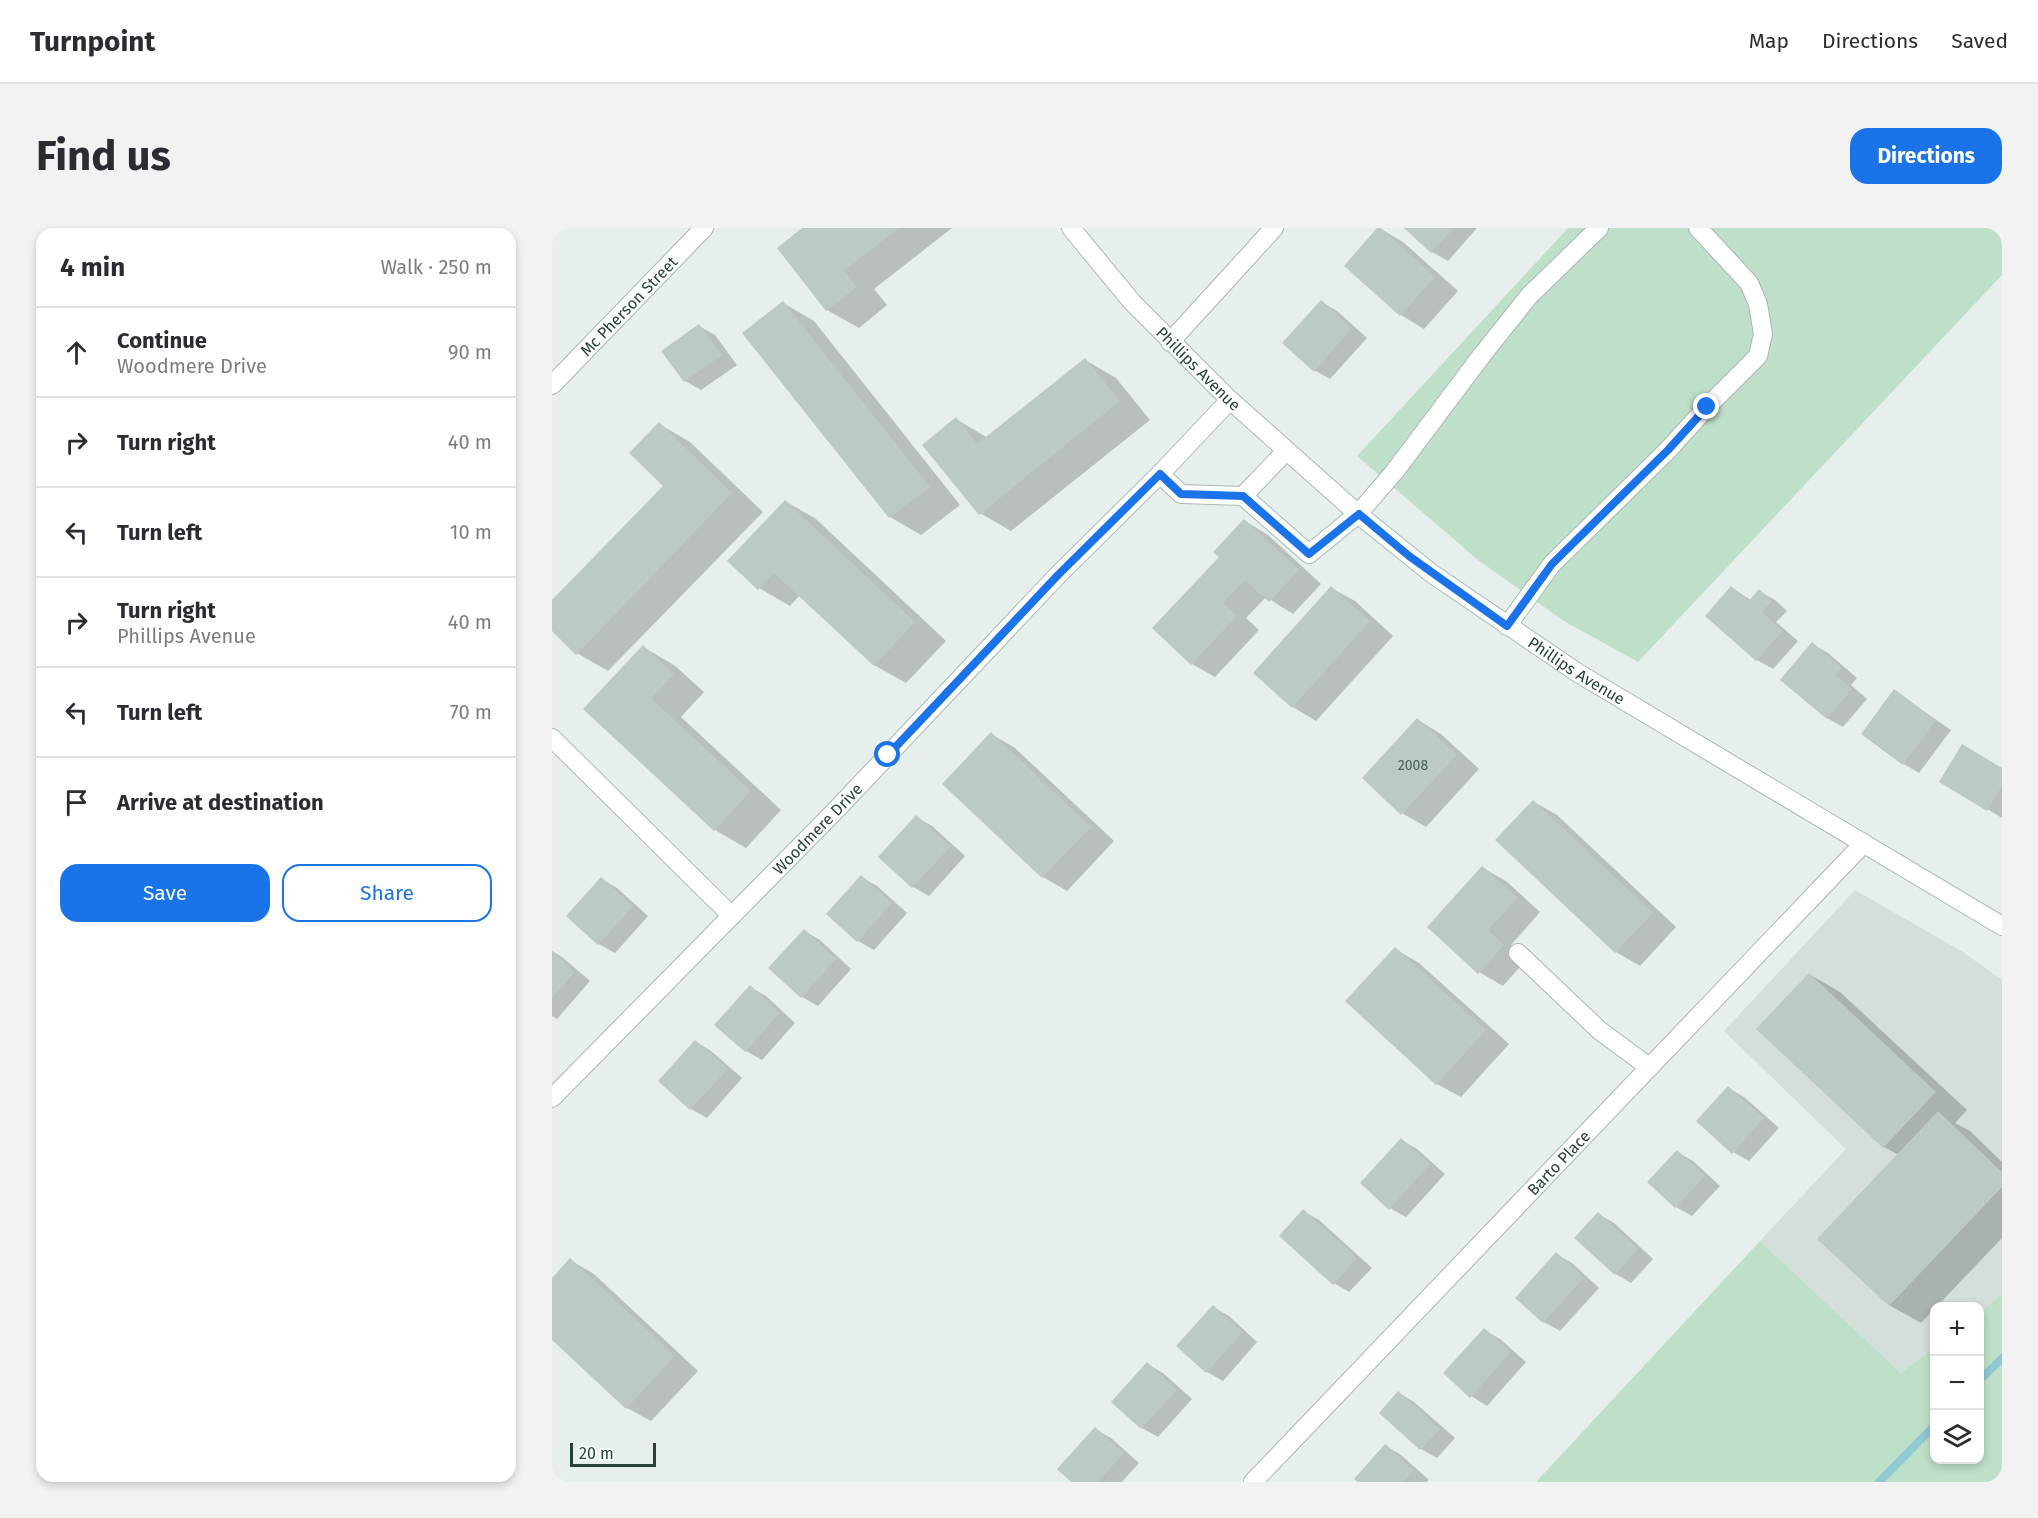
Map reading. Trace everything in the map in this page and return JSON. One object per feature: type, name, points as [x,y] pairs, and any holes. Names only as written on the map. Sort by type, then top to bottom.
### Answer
[{"type":"street","name":"Mc Pherson Street","points":[[552,385],[704,228]]},
{"type":"street","name":"Phillips Avenue","points":[[1071,228],[1132,302],[1170,342],[1286,451],[1409,556],[1578,673],[2002,926]]},
{"type":"street","points":[[1170,342],[1274,228]]},
{"type":"street","points":[[1160,474],[1181,494],[1243,496],[1309,554],[1359,514],[1395,471],[1529,296],[1599,228]]},
{"type":"street","points":[[1507,626],[1552,564],[1668,450],[1758,356],[1763,334],[1758,304],[1749,283],[1698,228]]},
{"type":"street","name":"Woodmere Drive","points":[[552,1098],[844,801],[1058,575],[1160,474],[1230,400]]},
{"type":"street","points":[[1243,496],[1286,451]]},
{"type":"street","points":[[552,738],[732,916]]},
{"type":"street","name":"Barto Place","points":[[1253,1482],[1864,843]]},
{"type":"street","points":[[1518,953],[1599,1030],[1649,1067]]},
{"type":"shaded area","points":[[1855,890],[1963,952],[2002,980],[2002,1294],[1984,1309],[1984,1302],[1930,1302],[1930,1350],[1901,1373],[1760,1241],[1846,1149],[1724,1031]]},
{"type":"green space","points":[[1568,228],[2002,228],[2002,275],[1638,662],[1564,621],[1478,560],[1357,456]]},
{"type":"green space","points":[[1760,1241],[1901,1373],[1930,1350],[1930,1464],[1984,1464],[1984,1309],[2002,1294],[2002,1482],[1536,1482]]},
{"type":"building","points":[[802,228],[899,228],[844,271],[857,287],[826,311],[777,248]]},
{"type":"building","points":[[1377,228],[1381,228],[1435,277],[1400,316],[1344,266]]},
{"type":"building","points":[[1404,228],[1454,228],[1431,253]]},
{"type":"building","points":[[1321,300],[1352,328],[1314,372],[1282,343]]},
{"type":"building","points":[[783,301],[930,487],[889,518],[742,333]]},
{"type":"building","points":[[699,324],[722,355],[684,382],[661,351]]},
{"type":"building","points":[[1085,358],[1120,401],[979,515],[922,445],[956,417],[977,444]]},
{"type":"building","points":[[659,422],[732,493],[576,655],[552,631],[552,600],[663,486],[629,453]]},
{"type":"building","points":[[785,500],[915,622],[874,666],[774,573],[758,590],[727,561]]},
{"type":"building","points":[[1244,519],[1299,570],[1269,602],[1245,580],[1223,603],[1237,616],[1191,665],[1152,628],[1219,557],[1213,552]]},
{"type":"building","points":[[1331,586],[1370,621],[1292,708],[1253,673]]},
{"type":"building","points":[[1731,586],[1749,601],[1759,589],[1772,601],[1762,612],[1783,631],[1756,661],[1705,616]]},
{"type":"building","points":[[1812,642],[1842,668],[1836,675],[1852,689],[1827,719],[1780,680]]},
{"type":"building","points":[[643,645],[674,674],[651,698],[751,791],[714,831],[583,709]]},
{"type":"building","points":[[1894,689],[1936,720],[1903,765],[1861,734]]},
{"type":"building","points":[[1417,718],[1457,755],[1401,815],[1362,778]]},
{"type":"building","points":[[991,732],[1091,827],[1042,878],[942,784]]},
{"type":"building","points":[[1962,744],[2002,768],[2002,786],[1987,811],[1939,782]]},
{"type":"building","points":[[1533,800],[1653,913],[1615,953],[1495,840]]},
{"type":"building","points":[[916,815],[951,846],[912,888],[878,857]]},
{"type":"building","points":[[1482,866],[1518,898],[1488,930],[1504,945],[1478,974],[1427,927]]},
{"type":"building","points":[[861,875],[892,903],[857,942],[826,914]]},
{"type":"building","points":[[601,877],[633,906],[598,945],[566,916]]},
{"type":"building","points":[[804,929],[836,959],[801,998],[768,968]]},
{"type":"building","points":[[1395,947],[1486,1030],[1436,1085],[1345,1001]]},
{"type":"building","points":[[552,951],[575,972],[552,998]]},
{"type":"building","points":[[1809,973],[1936,1092],[1883,1148],[1756,1029]]},
{"type":"building","points":[[750,985],[780,1013],[745,1052],[714,1025]]},
{"type":"building","points":[[695,1040],[728,1069],[690,1110],[658,1081]]},
{"type":"building","points":[[1728,1086],[1764,1118],[1732,1154],[1696,1121]]},
{"type":"building","points":[[1938,1111],[2002,1172],[2002,1187],[1889,1306],[1817,1239]]},
{"type":"building","points":[[1401,1138],[1430,1164],[1389,1210],[1360,1183]]},
{"type":"building","points":[[1677,1150],[1705,1176],[1675,1208],[1647,1182]]},
{"type":"building","points":[[1303,1209],[1357,1258],[1333,1285],[1279,1236]]},
{"type":"building","points":[[1598,1212],[1638,1249],[1615,1275],[1574,1238]]},
{"type":"building","points":[[1556,1252],[1584,1278],[1543,1323],[1515,1298]]},
{"type":"building","points":[[570,1258],[675,1356],[626,1409],[552,1340],[552,1278]]},
{"type":"building","points":[[1213,1305],[1243,1332],[1206,1373],[1176,1346]]},
{"type":"building","points":[[1484,1328],[1511,1352],[1470,1398],[1443,1373]]},
{"type":"building","points":[[1147,1362],[1177,1390],[1141,1429],[1111,1402]]},
{"type":"building","points":[[1398,1391],[1440,1429],[1420,1450],[1379,1413]]},
{"type":"building","points":[[1095,1427],[1124,1453],[1098,1482],[1071,1482],[1057,1469]]},
{"type":"building","points":[[1385,1444],[1414,1470],[1403,1482],[1358,1482],[1354,1479]]},
{"type":"waterway","points":[[1984,1376],[2002,1358]]},
{"type":"waterway","points":[[1879,1482],[1930,1430]]},
{"type":"route","points":[[888,755],[1058,575],[1160,474],[1181,494],[1243,496],[1309,554],[1359,514],[1431,573],[1507,626],[1552,564],[1668,450],[1707,407]]}]
